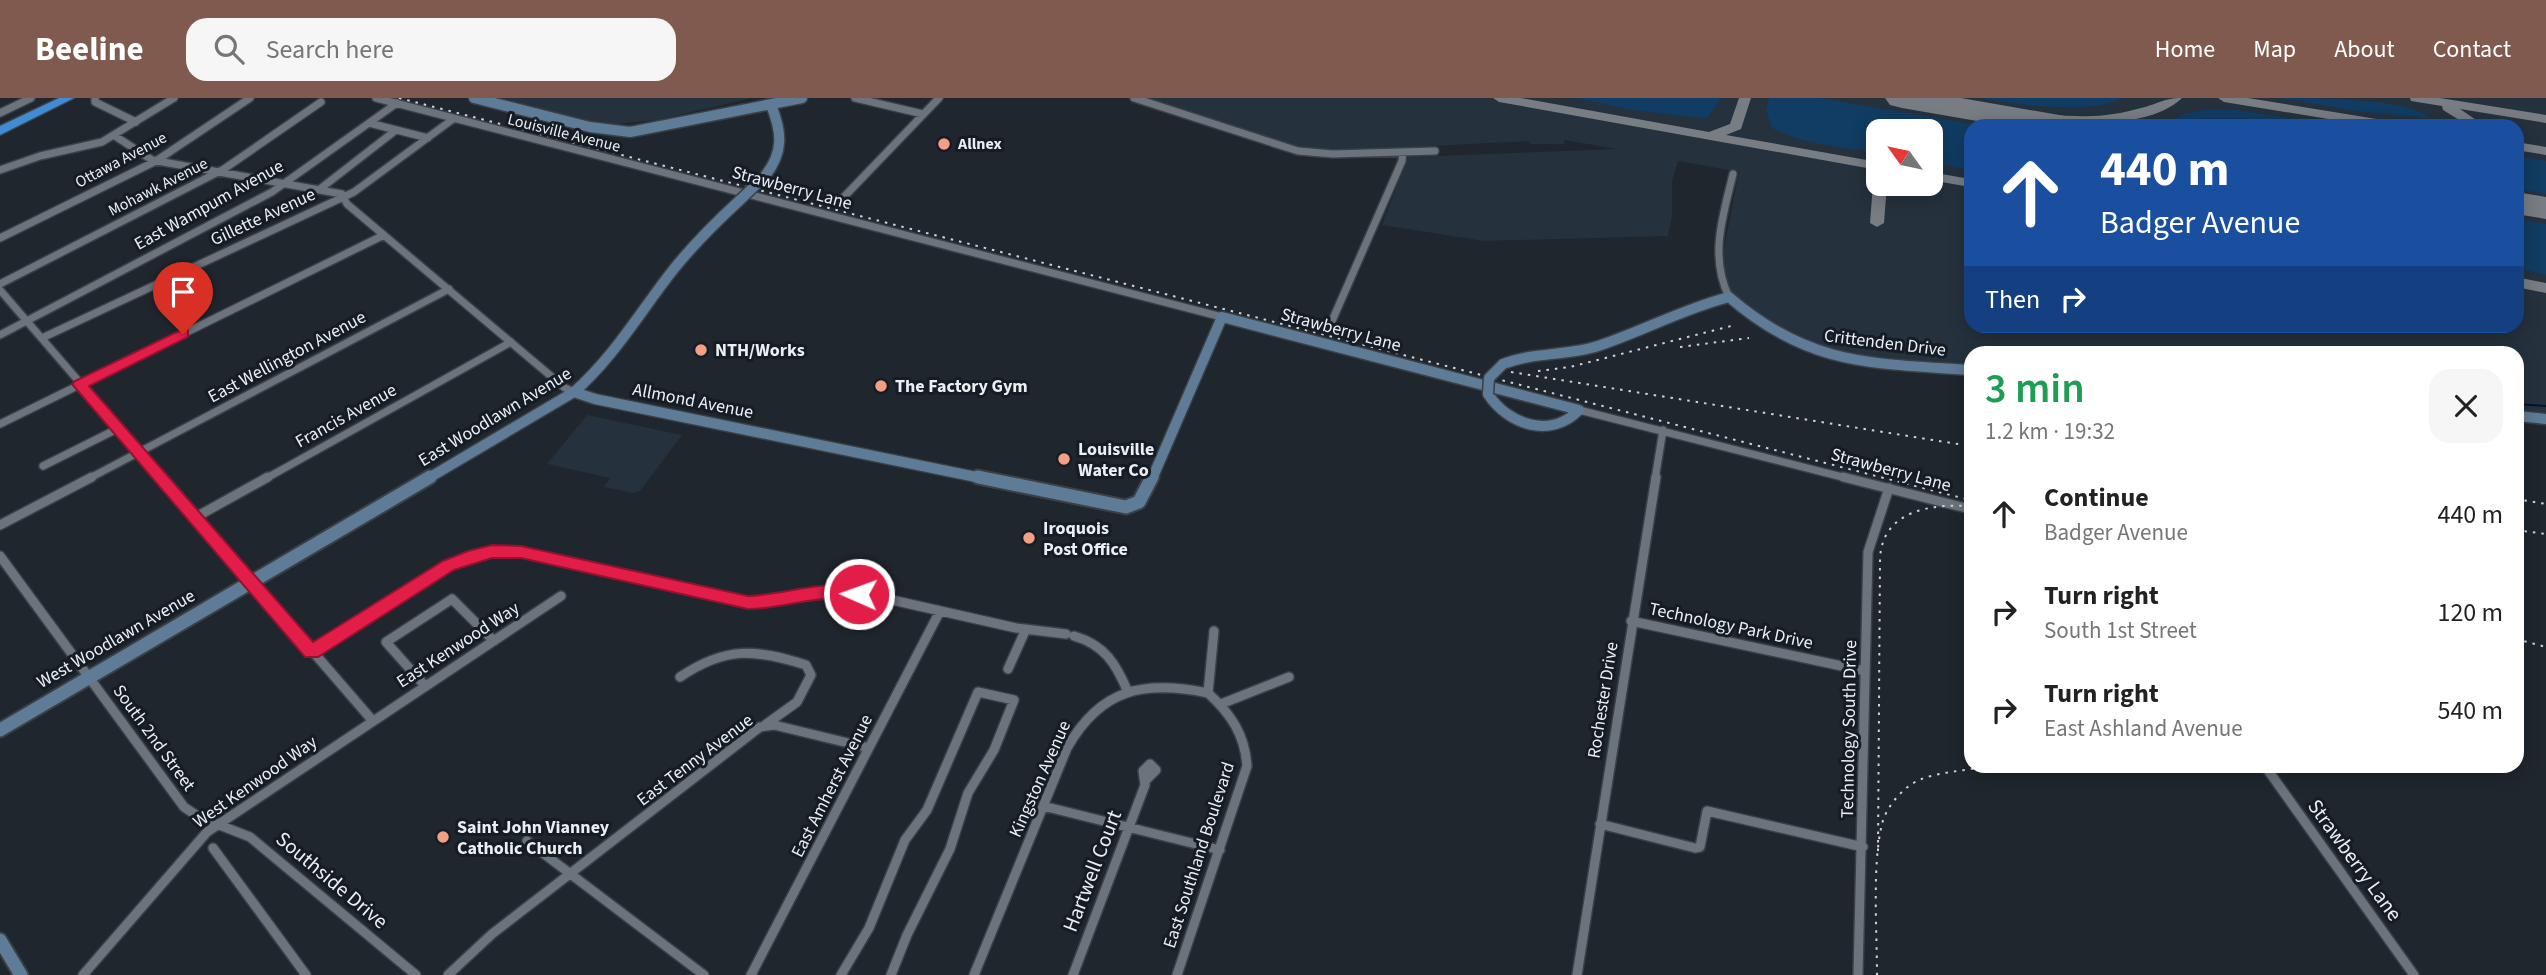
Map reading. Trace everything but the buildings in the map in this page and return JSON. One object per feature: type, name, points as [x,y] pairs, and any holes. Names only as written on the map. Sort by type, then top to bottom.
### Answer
[{"type":"highway","points":[[0,121],[46,98]]},
{"type":"highway","points":[[0,132],[68,98]]},
{"type":"street","points":[[0,113],[31,98]]},
{"type":"street","points":[[94,98],[95,102],[136,122]]},
{"type":"street","points":[[0,170],[40,156],[98,144],[174,98]]},
{"type":"street","name":"Ottawa Avenue","points":[[0,238],[156,161],[250,98]]},
{"type":"street","name":"Louisville Avenue","points":[[376,98],[704,183]]},
{"type":"street","points":[[474,98],[619,132],[648,131],[802,98]]},
{"type":"street","points":[[855,98],[923,114]]},
{"type":"street","points":[[841,201],[939,98]]},
{"type":"street","points":[[1134,98],[1298,151],[1325,154],[1435,151]]},
{"type":"street","name":"Mohawk Avenue","points":[[0,284],[218,172],[324,100]]},
{"type":"street","name":"East Wampum Avenue","points":[[0,335],[284,184],[397,103]]},
{"type":"street","name":"East Woodlawn Avenue","points":[[252,582],[586,383],[630,331],[690,250],[778,160],[783,143],[771,105]]},
{"type":"street","name":"Gillette Avenue","points":[[42,338],[345,197],[453,119]]},
{"type":"street","points":[[369,123],[428,138]]},
{"type":"street","points":[[320,189],[396,130]]},
{"type":"street","name":"Allmond Avenue","points":[[114,136],[156,161],[320,189],[345,197],[347,204],[565,388],[574,392],[595,399],[1108,504],[1130,507],[1144,496],[1222,317]]},
{"type":"street","points":[[1332,321],[1403,152]]},
{"type":"street","name":"Crittenden Drive","points":[[1733,174],[1716,254],[1717,273],[1729,297],[1753,320],[1784,340],[1829,356],[1964,369]]},
{"type":"street","name":"Strawberry Lane","points":[[704,183],[1964,507]]},
{"type":"street","points":[[0,424],[384,235]]},
{"type":"street","name":"East Wellington Avenue","points":[[0,525],[449,289]]},
{"type":"street","points":[[0,290],[372,720]]},
{"type":"street","points":[[1579,410],[1563,422],[1539,425],[1517,421],[1503,414],[1488,394],[1489,378],[1503,363],[1518,358],[1596,347],[1691,307],[1729,297]]},
{"type":"street","name":"Francis Avenue","points":[[196,517],[511,342]]},
{"type":"street","points":[[1539,425],[1548,421],[1551,411],[1540,400]]},
{"type":"street","points":[[2524,417],[2546,419]]},
{"type":"street","points":[[43,466],[119,428]]},
{"type":"street","name":"Rochester Drive","points":[[1577,975],[1663,430]]},
{"type":"street","name":"Technology South Drive","points":[[1858,975],[1868,552],[1889,488]]},
{"type":"street","points":[[312,652],[430,576],[468,557],[511,551],[748,603],[770,602],[825,592],[859,594]]},
{"type":"street","name":"South 2nd Street","points":[[0,556],[184,807],[193,814],[218,823]]},
{"type":"street","name":"West Woodlawn Avenue","points":[[0,730],[252,582]]},
{"type":"street","points":[[870,595],[1026,629],[1091,640],[1108,651],[1117,664],[1128,692]]},
{"type":"street","name":"East Kenwood Way","points":[[372,720],[561,596]]},
{"type":"street","points":[[425,686],[386,642],[452,599],[494,641]]},
{"type":"street","name":"East Amherst Avenue","points":[[751,975],[940,611]]},
{"type":"street","name":"Technology Park Drive","points":[[1631,621],[1865,671]]},
{"type":"street","points":[[1008,669],[1026,629]]},
{"type":"street","points":[[1208,693],[1214,631]]},
{"type":"street","name":"East Tenny Avenue","points":[[448,975],[492,934],[769,725],[800,698],[811,675],[806,665],[739,650],[720,653],[703,660],[680,677]]},
{"type":"street","points":[[1221,704],[1289,677]]},
{"type":"street","name":"Kingston Avenue","points":[[974,975],[1076,730],[1101,704],[1128,692],[1157,686],[1208,693]]},
{"type":"street","points":[[841,975],[869,928],[905,840],[928,810],[978,692],[1014,700],[994,750],[968,793],[950,849],[907,935],[891,975]]},
{"type":"street","name":"East Southland Boulevard","points":[[1177,975],[1247,766],[1243,736],[1221,704],[1208,693]]},
{"type":"street","name":"West Kenwood Way","points":[[83,975],[191,850],[218,823],[372,720]]},
{"type":"street","points":[[769,725],[869,748]]},
{"type":"street","name":"Strawberry Lane","points":[[2270,773],[2414,975]]},
{"type":"street","name":"Hartwell Court","points":[[1073,975],[1146,780]]},
{"type":"street","points":[[1044,806],[1220,850]]},
{"type":"street","points":[[1600,824],[1695,848],[1700,847],[1703,841],[1707,811],[1863,847]]},
{"type":"street","name":"Southside Drive","points":[[218,823],[236,828],[250,837],[416,975]]},
{"type":"street","points":[[527,841],[704,975]]},
{"type":"street","points":[[213,848],[306,975]]},
{"type":"street","points":[[0,940],[21,975]]},
{"type":"shaded area","points":[[495,98],[752,98],[657,120],[612,126]]},
{"type":"shaded area","points":[[1145,98],[2546,98],[2546,414],[2524,412],[2524,346],[1964,346],[1964,365],[1847,355],[1784,336],[1734,296],[1727,283],[1722,259],[1739,172],[1678,161],[1672,181],[1672,216],[1668,236],[1484,241],[1382,225],[1408,157],[1616,149],[1565,140],[1564,144],[1530,144],[1529,141],[1330,151],[1279,143]]},
{"type":"shaded area","points":[[1577,98],[1721,98],[1708,117],[1702,118],[1632,110]]},
{"type":"shaded area","points":[[1769,98],[1821,98],[1942,119],[1866,119],[1866,151],[1824,145],[1772,128],[1766,111]]},
{"type":"shaded area","points":[[1980,98],[2122,98],[2091,106],[2052,107]]},
{"type":"shaded area","points":[[2281,98],[2382,103],[2418,111],[2429,118],[2356,111]]},
{"type":"shaded area","points":[[2209,109],[2237,110],[2294,119],[2175,119],[2184,114]]},
{"type":"shaded area","points":[[1943,119],[1964,123],[1964,169],[1943,165]]},
{"type":"shaded area","points":[[2524,157],[2546,161],[2546,194],[2524,190]]},
{"type":"shaded area","points":[[2524,220],[2546,224],[2546,275],[2524,270]]},
{"type":"shaded area","points":[[587,415],[682,435],[640,491],[633,493],[604,487],[610,478],[547,464]]},
{"type":"waterway","points":[[2524,405],[2546,406]]},
{"type":"taxiway","points":[[1499,98],[1866,164]]},
{"type":"taxiway","points":[[1713,135],[1736,126],[1745,98]]},
{"type":"taxiway","points":[[1905,98],[2043,119]]},
{"type":"taxiway","points":[[2098,119],[2147,111],[2176,98]]},
{"type":"taxiway","points":[[2224,98],[2352,119]]},
{"type":"taxiway","points":[[2416,98],[2546,119]]},
{"type":"taxiway","points":[[2448,107],[2467,119]]},
{"type":"taxiway","points":[[2524,147],[2546,151]]},
{"type":"taxiway","points":[[1943,178],[1964,182]]},
{"type":"taxiway","points":[[1877,223],[1879,196]]},
{"type":"taxiway","points":[[2524,284],[2546,288]]},
{"type":"runway","points":[[1902,98],[2024,119]]},
{"type":"runway","points":[[2524,204],[2546,208]]},
{"type":"railway","points":[[399,98],[1964,498]]},
{"type":"railway","points":[[1538,371],[1570,367],[1731,326]]},
{"type":"railway","points":[[1680,347],[1749,338]]},
{"type":"railway","points":[[1511,372],[1964,445]]},
{"type":"railway","points":[[2524,500],[2546,504]]},
{"type":"railway","points":[[1878,849],[1880,558],[1883,542],[1890,529],[1912,513],[1925,509],[1964,506]]},
{"type":"railway","points":[[2524,531],[2546,534]]},
{"type":"railway","points":[[2524,641],[2546,647]]},
{"type":"railway","points":[[1878,849],[1887,811],[1901,793],[1926,777],[1964,770]]},
{"type":"railway","points":[[1877,975],[1878,849]]},
{"type":"place","name":"Allnex","points":[[944,144]]},
{"type":"place","name":"NTH/Works","points":[[701,350]]},
{"type":"place","name":"The Factory Gym","points":[[881,386]]},
{"type":"place","name":"Louisville Water Co","points":[[1064,459]]},
{"type":"place","name":"Iroquois Post Office","points":[[1029,538]]},
{"type":"place","name":"Saint John Vianney Catholic Church","points":[[443,837]]},
{"type":"route","points":[[183,334],[80,384],[312,652],[449,565],[468,557],[492,552],[521,552],[748,603],[770,602],[825,592],[859,594]]}]
